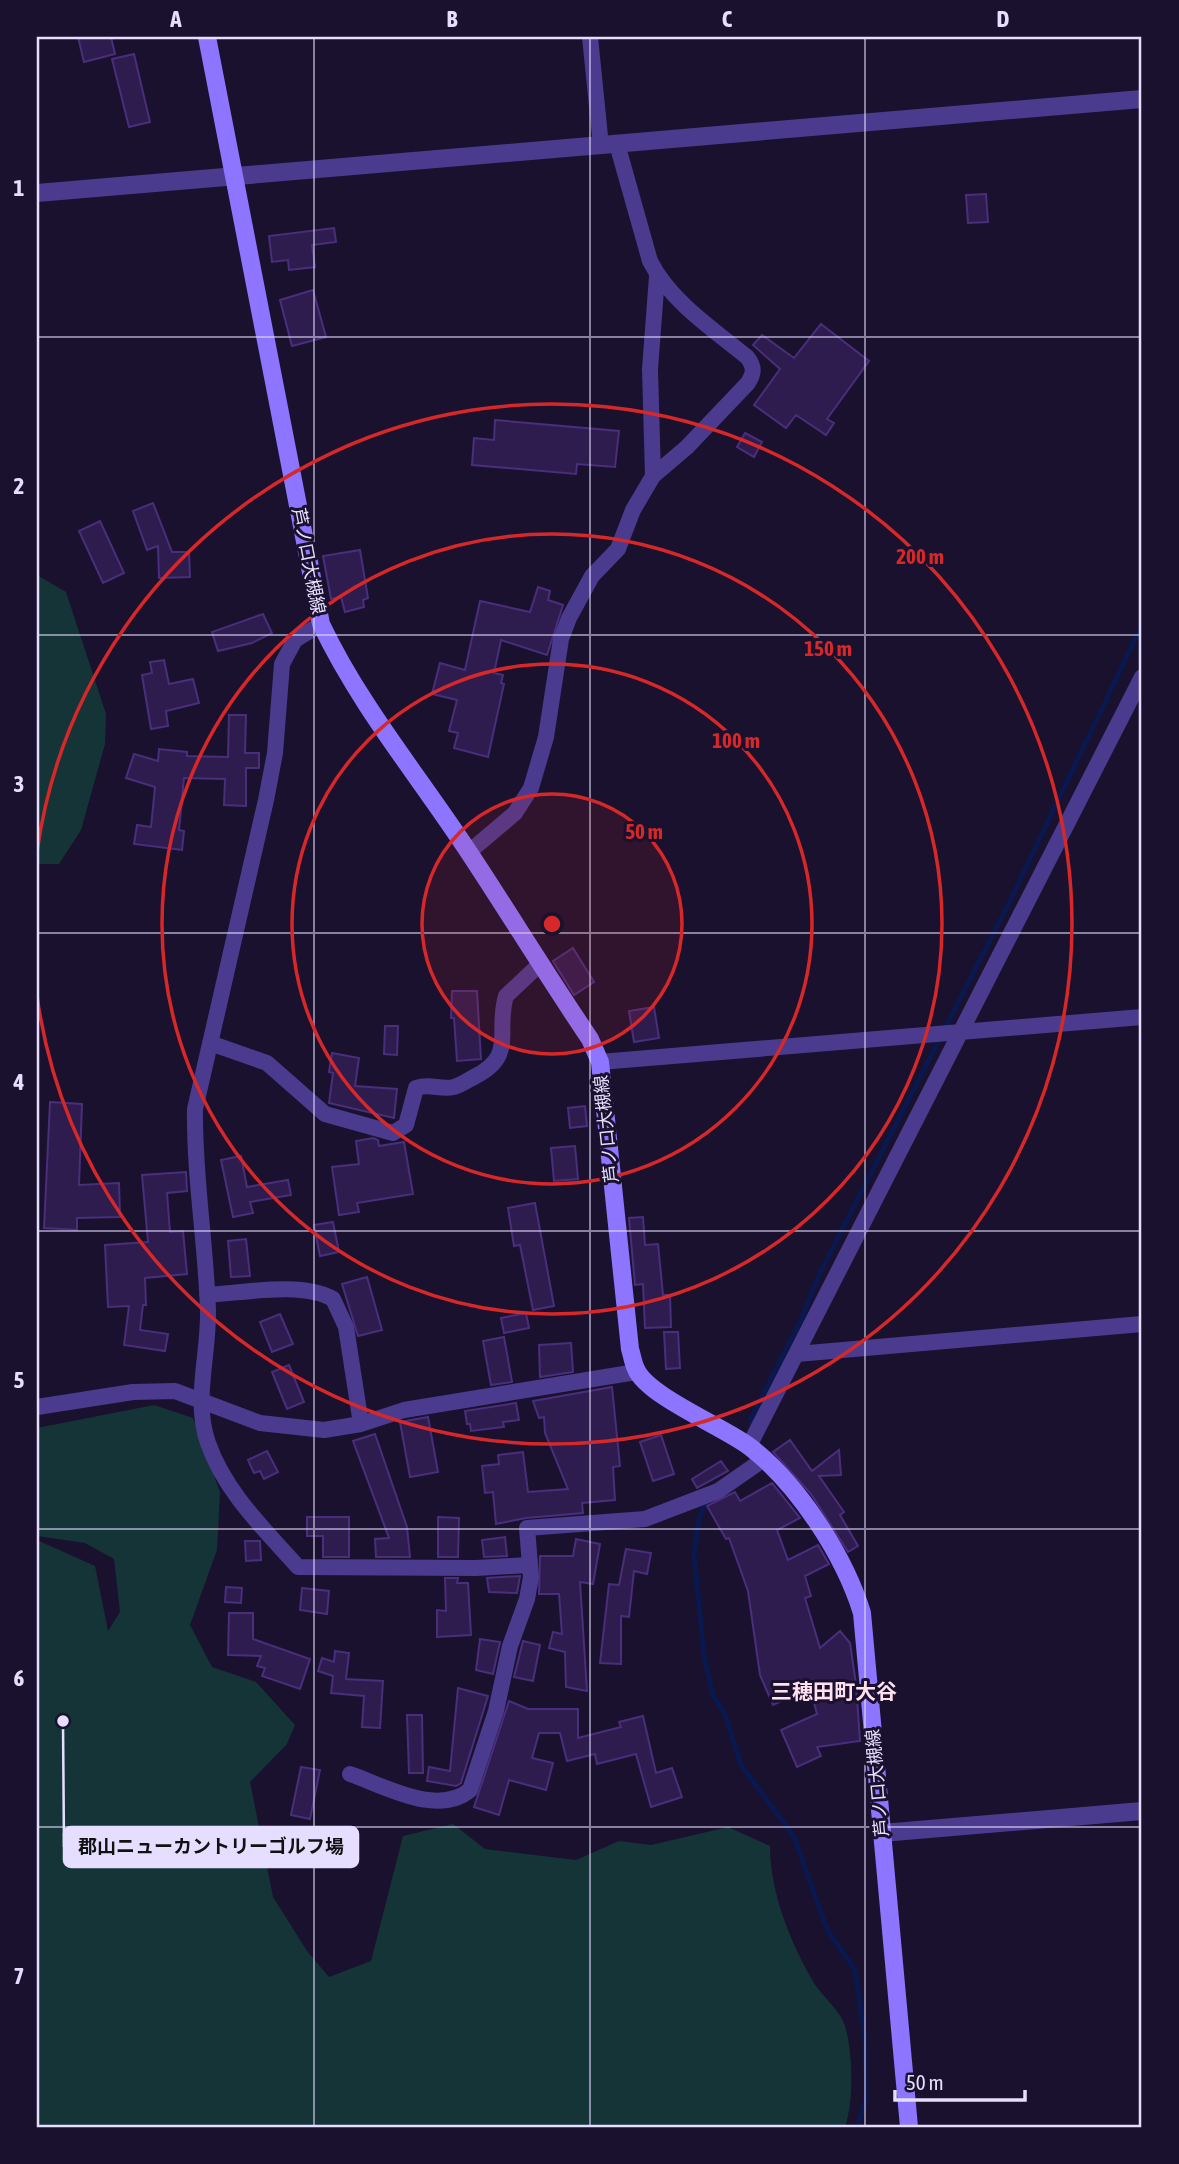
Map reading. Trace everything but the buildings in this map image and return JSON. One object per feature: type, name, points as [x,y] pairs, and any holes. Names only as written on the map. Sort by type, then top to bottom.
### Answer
[{"type":"main road","name":"芦ノ口大槻線","points":[[207,37],[321,624],[340,665],[368,709],[469,852],[590,1039],[600,1062],[630,1349],[636,1372],[654,1389],[749,1446],[764,1459],[822,1528],[853,1585],[862,1613],[909,2127]]},
{"type":"street","points":[[469,852],[515,813],[531,788],[546,737],[561,639],[592,576],[618,550],[634,510],[653,476],[687,447],[748,383],[753,374],[753,364],[747,357],[681,301],[657,276],[609,145],[590,37]]},
{"type":"street","points":[[37,193],[1142,99]]},
{"type":"street","points":[[653,476],[650,369],[657,276]]},
{"type":"street","points":[[321,624],[295,640],[282,664],[275,753],[267,800],[195,1110],[194,1158],[207,1295],[202,1403],[208,1444],[248,1512],[298,1567],[476,1568],[528,1565]]},
{"type":"street","points":[[749,1446],[1142,677]]},
{"type":"street","points":[[210,1043],[267,1063],[325,1114],[393,1133],[406,1125],[416,1088],[432,1084],[454,1087],[486,1071],[496,1062],[502,1047],[506,996],[540,964]]},
{"type":"street","points":[[600,1062],[1142,1017]]},
{"type":"street","points":[[207,1295],[297,1290],[314,1291],[333,1299],[346,1327],[361,1424]]},
{"type":"street","points":[[797,1354],[1142,1324]]},
{"type":"street","points":[[37,1407],[175,1391],[260,1423],[324,1430],[361,1424],[416,1407],[636,1372]]},
{"type":"street","points":[[350,1774],[429,1801],[446,1802],[461,1797],[470,1790],[496,1711],[510,1646],[527,1599],[531,1577],[527,1528],[645,1519],[718,1492],[764,1459]]},
{"type":"street","points":[[882,1833],[1142,1811]]},
{"type":"green space","points":[[37,575],[66,592],[106,714],[105,744],[81,830],[59,864],[37,864]]},
{"type":"green space","points":[[154,1405],[193,1418],[220,1492],[217,1550],[190,1625],[212,1667],[256,1682],[295,1725],[287,1744],[250,1782],[273,1897],[307,1951],[329,1977],[371,1961],[403,1836],[453,1824],[485,1849],[576,1860],[619,1841],[651,1845],[728,1827],[770,1846],[778,1900],[797,1952],[814,1983],[843,2020],[850,2050],[851,2077],[850,2104],[845,2127],[37,2127],[37,1540],[95,1566],[108,1631],[120,1612],[114,1559],[85,1543],[37,1536],[37,1428]]},
{"type":"waterway","points":[[752,1430],[751,1418],[801,1320],[819,1275],[1007,907],[1142,625]]},
{"type":"waterway","points":[[710,1501],[705,1504],[699,1519],[694,1555],[704,1656],[713,1696],[725,1714],[741,1765],[794,1837],[827,1929],[855,1970],[865,2038],[866,2100],[857,2127]]},
{"type":"place","name":"郡山ニューカントリーゴルフ場","points":[[63,1721]]},
{"type":"district","name":"三穂田町大谷","points":[[834,1691]]}]
